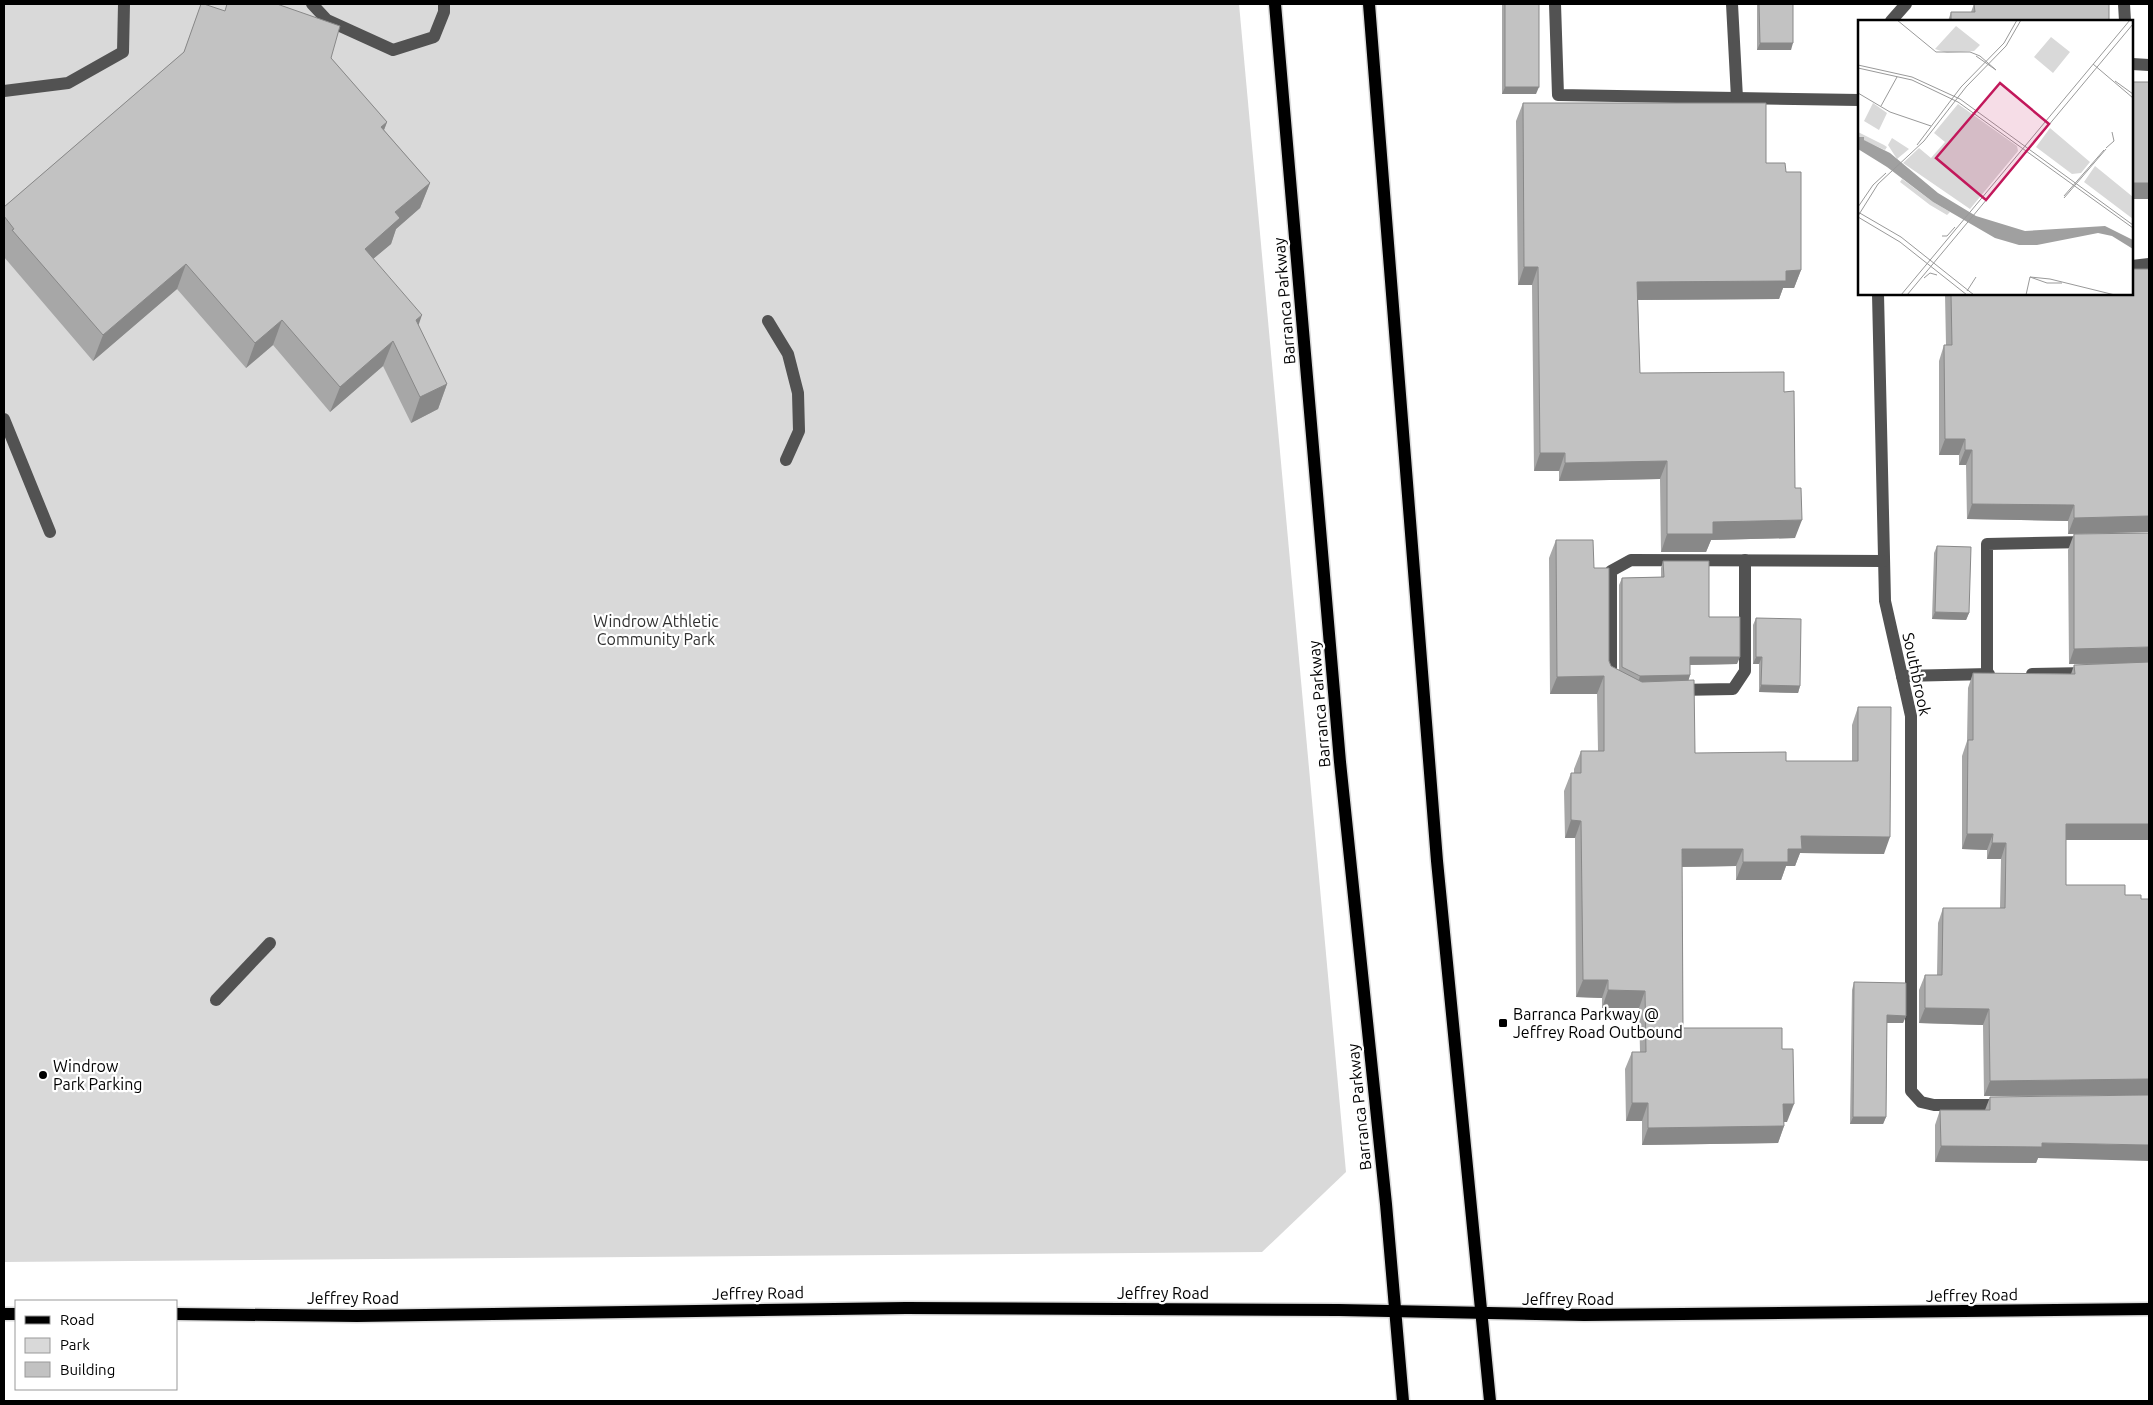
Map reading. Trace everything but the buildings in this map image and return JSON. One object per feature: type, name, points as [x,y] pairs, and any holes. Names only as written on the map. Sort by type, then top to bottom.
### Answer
[{"type":"main road","name":"Barranca Parkway","points":[[1275,4],[1341,772],[1386,1204],[1393,1311],[1403,1401]]},
{"type":"main road","points":[[1369,4],[1436,851],[1490,1401]]},
{"type":"main road","name":"Jeffrey Road","points":[[178,1314],[357,1316],[518,1312],[906,1308],[1393,1311],[1584,1315],[2149,1309]]},
{"type":"street","points":[[4,91],[68,83],[123,52],[124,4]]},
{"type":"street","points":[[312,4],[327,20],[393,50],[434,37],[444,12],[444,4]]},
{"type":"street","points":[[1555,4],[1558,95],[1858,100]]},
{"type":"street","points":[[1732,4],[1737,98]]},
{"type":"street","points":[[1892,20],[1906,4]]},
{"type":"street","points":[[2124,4],[2125,20]]},
{"type":"street","points":[[2133,64],[2149,65]]},
{"type":"street","points":[[2133,266],[2149,264]]},
{"type":"street","name":"Southbrook","points":[[1878,295],[1885,601],[1911,716],[1911,1091],[1921,1102],[1934,1105],[2012,1105]]},
{"type":"street","points":[[768,321],[788,354],[798,393],[799,431],[786,460]]},
{"type":"street","points":[[4,420],[50,532]]},
{"type":"street","points":[[1987,674],[1987,544],[2102,542]]},
{"type":"street","points":[[1628,687],[1611,679],[1611,571],[1631,560],[1884,561]]},
{"type":"street","points":[[1665,690],[1733,690],[1745,671],[1745,560]]},
{"type":"street","points":[[1902,676],[2101,672]]},
{"type":"street","points":[[216,1000],[270,943]]},
{"type":"green space","name":"Windrow Athletic Community Park","points":[[4,4],[1239,4],[1346,1172],[1262,1252],[4,1262]]},
{"type":"place","name":"Barranca Parkway @ Jeffrey Road Outbound","points":[[1503,1023]]},
{"type":"place","name":"Windrow Park Parking","points":[[43,1075]]}]
